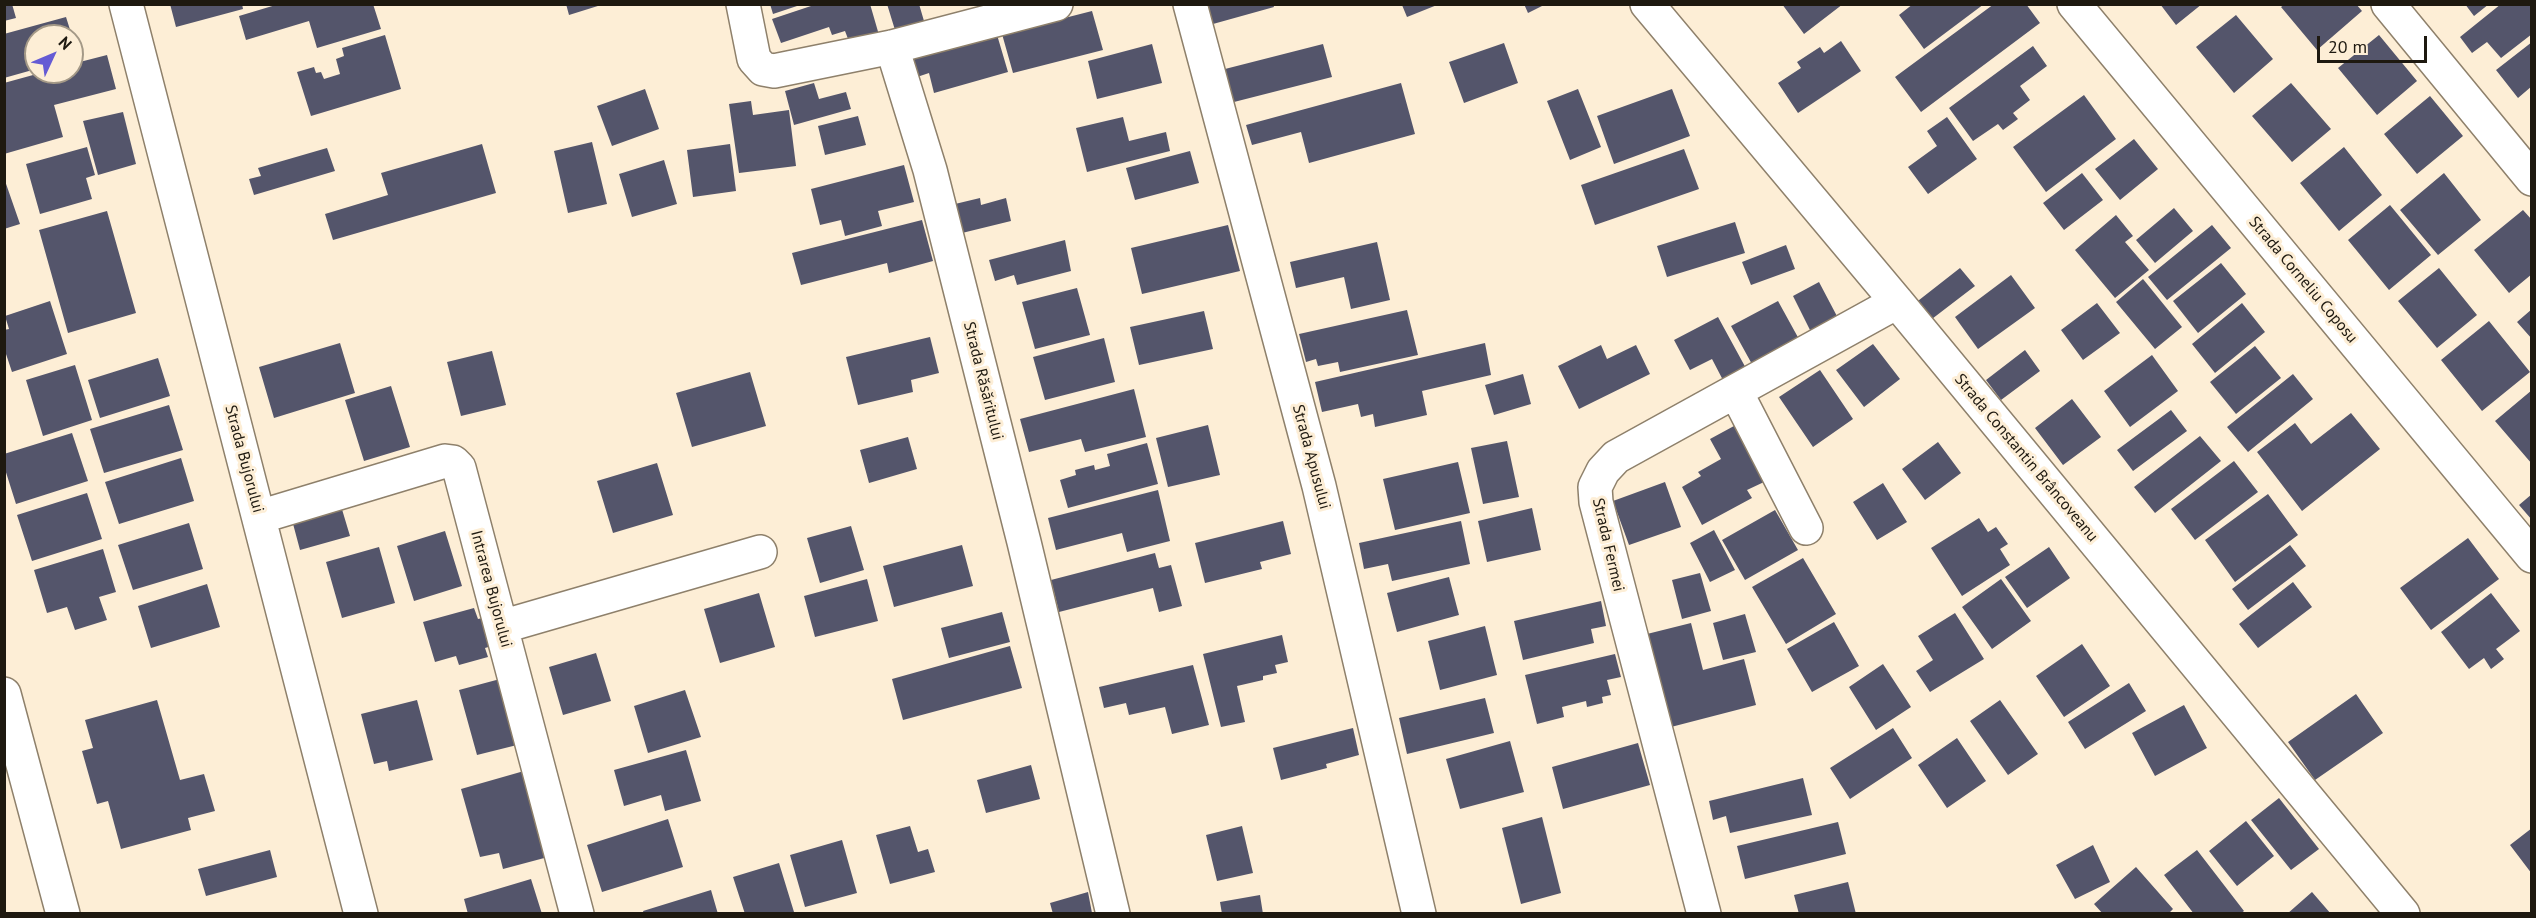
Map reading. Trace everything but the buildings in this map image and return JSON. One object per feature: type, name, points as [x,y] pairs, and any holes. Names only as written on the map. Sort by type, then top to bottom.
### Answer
[{"type":"street","name":"Strada Bujorului","points":[[126,4],[361,914]]},
{"type":"street","points":[[744,4],[754,59],[764,69],[774,71],[892,47],[1056,4]]},
{"type":"street","name":"Strada Apusului","points":[[1190,4],[1319,486],[1419,914]]},
{"type":"street","name":"Strada Constantin Brâncoveanu","points":[[1647,4],[1897,302],[2403,914]]},
{"type":"street","name":"Strada Corneliu Coposu","points":[[2074,4],[2532,556]]},
{"type":"street","points":[[2388,4],[2532,179]]},
{"type":"street","name":"Strada Răsăritului","points":[[892,47],[930,170],[1024,542],[1113,914]]},
{"type":"street","name":"Strada Fermei","points":[[1704,914],[1596,502],[1595,487],[1603,471],[1616,457],[1897,302]]},
{"type":"street","points":[[1736,392],[1806,528]]},
{"type":"street","name":"Intrarea Bujorului","points":[[259,517],[445,461],[453,462],[459,468],[577,914]]},
{"type":"street","points":[[501,627],[760,552]]},
{"type":"street","points":[[4,694],[63,914]]}]
